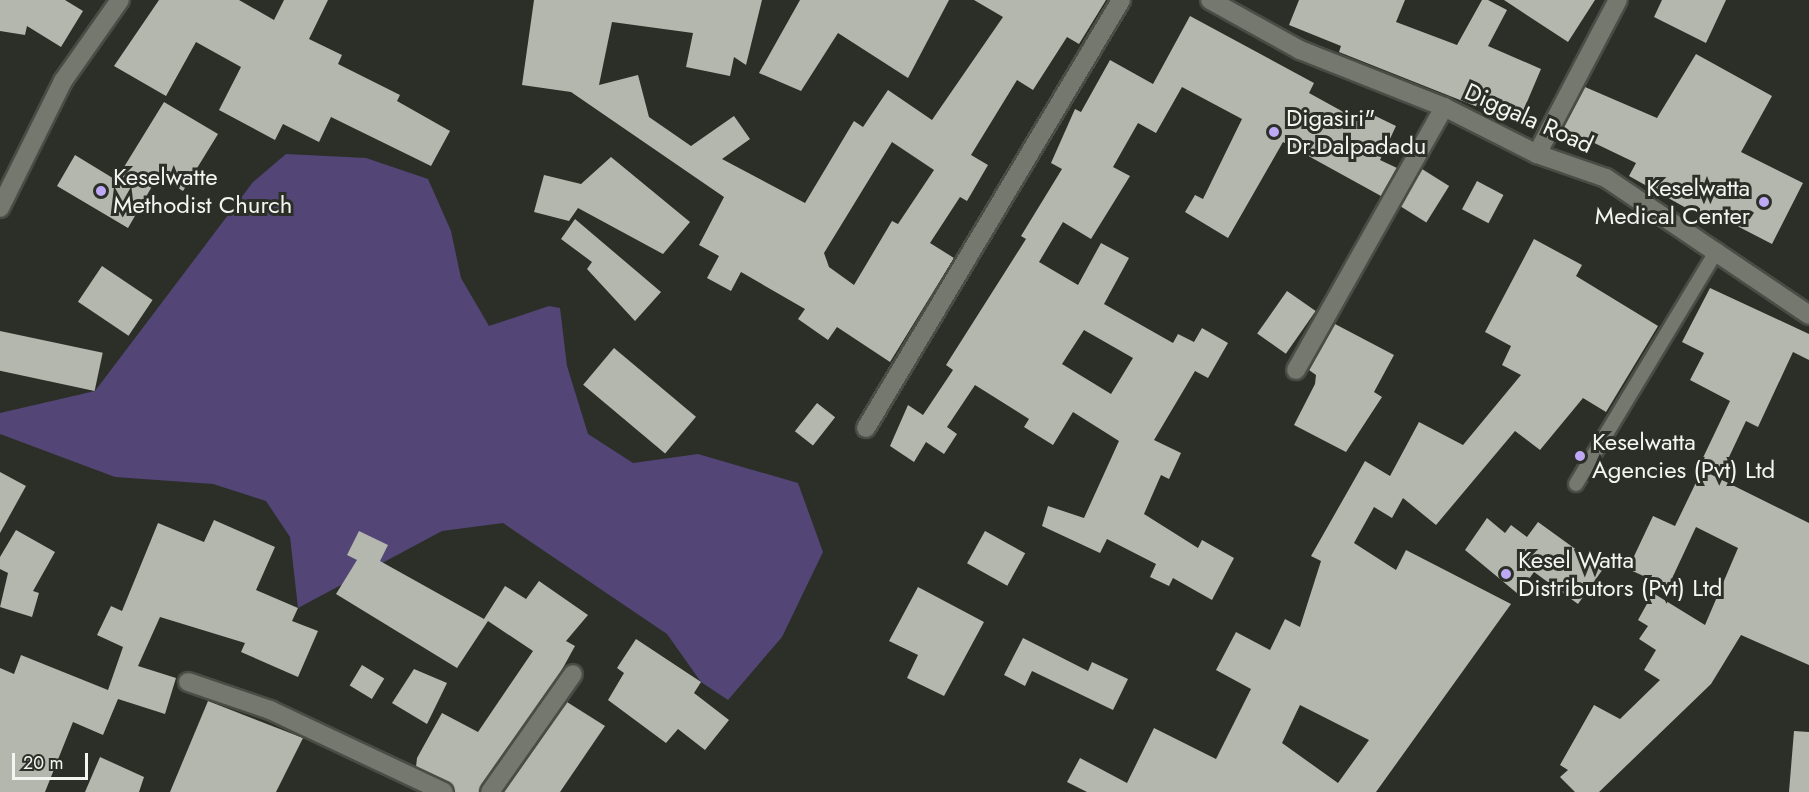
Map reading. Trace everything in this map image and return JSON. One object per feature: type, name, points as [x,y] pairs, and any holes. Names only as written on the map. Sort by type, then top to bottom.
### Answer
[{"type":"street","points":[[0,208],[63,81],[120,0]]},
{"type":"street","points":[[866,428],[1121,0]]},
{"type":"street","name":"Diggala Road","points":[[1210,0],[1300,50],[1444,107],[1537,154],[1606,178],[1718,250],[1809,315]]},
{"type":"street","points":[[1537,154],[1618,0]]},
{"type":"street","points":[[1296,370],[1444,107]]},
{"type":"street","points":[[490,792],[573,674]]},
{"type":"street","points":[[188,682],[270,710],[444,792]]},
{"type":"lane","points":[[1576,484],[1718,250]]},
{"type":"shaded area","points":[[286,154],[366,158],[428,179],[451,231],[461,278],[489,326],[549,306],[560,308],[567,366],[588,434],[633,463],[698,454],[798,483],[823,552],[782,637],[728,700],[701,682],[667,634],[503,523],[442,531],[298,608],[290,537],[266,501],[213,484],[115,477],[0,434],[0,413],[95,391],[253,182]]},
{"type":"building","points":[[0,0],[65,0],[83,11],[61,47],[27,26],[25,35],[0,31]]},
{"type":"building","points":[[159,0],[239,0],[274,20],[284,0],[328,0],[309,39],[342,55],[338,64],[400,95],[397,101],[450,131],[431,166],[331,117],[319,142],[283,124],[275,140],[219,110],[241,67],[196,42],[166,96],[114,66]]},
{"type":"building","points":[[534,0],[762,0],[746,65],[734,57],[730,76],[686,67],[693,33],[612,22],[599,85],[638,75],[649,117],[691,146],[734,116],[750,139],[722,159],[805,203],[854,121],[863,127],[888,90],[932,120],[1003,17],[974,0],[1106,0],[1079,44],[1067,37],[1033,90],[1017,80],[971,155],[988,165],[967,201],[960,197],[930,243],[954,258],[890,362],[837,327],[828,340],[798,319],[805,309],[741,272],[731,291],[707,278],[719,256],[699,245],[724,197],[571,92],[522,85]],"holes":[[[892,142],[934,170],[898,224],[892,221],[854,285],[829,267],[824,253]]]},
{"type":"building","points":[[800,0],[949,0],[908,78],[838,33],[801,91],[759,73]]},
{"type":"building","points":[[1299,0],[1405,0],[1396,22],[1457,45],[1482,0],[1488,0],[1507,10],[1488,46],[1541,69],[1518,123],[1339,52],[1341,46],[1289,25]]},
{"type":"building","points":[[1504,0],[1595,0],[1568,42]]},
{"type":"building","points":[[1662,0],[1726,0],[1706,43],[1654,17]]},
{"type":"building","points":[[1190,16],[1314,83],[1309,93],[1358,120],[1363,110],[1396,126],[1380,160],[1397,168],[1381,196],[1283,142],[1228,238],[1185,212],[1195,195],[1203,199],[1242,119],[1182,87],[1156,133],[1138,123],[1113,167],[1130,176],[1091,239],[1063,222],[1039,262],[1078,285],[1101,243],[1129,258],[1104,304],[1173,343],[1178,334],[1194,342],[1202,328],[1228,343],[1208,378],[1195,371],[1154,440],[1181,453],[1169,479],[1161,475],[1144,514],[1198,548],[1202,540],[1234,558],[1212,600],[1173,578],[1169,586],[1150,577],[1156,564],[1107,539],[1100,553],[1042,526],[1048,506],[1084,518],[1119,441],[1073,412],[1053,445],[1024,427],[1029,419],[975,385],[947,427],[957,434],[944,454],[926,442],[914,462],[890,446],[908,405],[923,415],[953,370],[946,365],[1026,239],[1021,236],[1062,169],[1051,163],[1075,109],[1081,112],[1110,60],[1153,84]],"holes":[[[1084,330],[1133,358],[1111,394],[1062,364]]]},
{"type":"building","points":[[1696,54],[1772,96],[1741,152],[1803,183],[1772,244],[1708,211],[1704,218],[1629,176],[1636,163],[1563,128],[1585,87],[1657,118]]},
{"type":"building","points":[[164,102],[218,134],[183,191],[158,176],[128,228],[57,186],[75,155],[116,180]]},
{"type":"building","points":[[611,157],[690,222],[663,254],[578,208],[569,221],[534,212],[544,175],[581,184]]},
{"type":"building","points":[[1422,169],[1449,186],[1426,222],[1399,205]]},
{"type":"building","points":[[1477,181],[1503,195],[1488,223],[1462,209]]},
{"type":"building","points":[[575,219],[661,292],[635,321],[587,269],[592,262],[561,239]]},
{"type":"building","points":[[1534,239],[1582,265],[1576,276],[1658,326],[1606,412],[1583,398],[1540,450],[1515,431],[1436,525],[1403,498],[1392,518],[1374,507],[1354,543],[1396,570],[1406,550],[1511,604],[1376,792],[1087,792],[1067,782],[1080,758],[1127,783],[1154,728],[1216,759],[1251,689],[1216,670],[1236,632],[1270,650],[1285,619],[1300,627],[1321,561],[1311,556],[1365,461],[1390,476],[1419,422],[1463,445],[1521,375],[1502,365],[1511,346],[1485,332]],"holes":[[[1300,705],[1369,740],[1338,783],[1282,743]]]},
{"type":"building","points":[[102,266],[153,300],[129,336],[78,302]]},
{"type":"building","points":[[1710,288],[1809,334],[1809,360],[1793,352],[1758,427],[1746,421],[1721,474],[1700,464],[1730,401],[1690,380],[1704,353],[1682,342]]},
{"type":"building","points":[[1287,291],[1316,311],[1286,354],[1257,334]]},
{"type":"building","points":[[1335,324],[1394,355],[1374,392],[1382,397],[1346,452],[1294,425],[1315,384],[1316,375],[1309,370]]},
{"type":"building","points":[[0,331],[103,353],[95,391],[0,371]]},
{"type":"building","points":[[614,348],[696,417],[665,454],[583,385]]},
{"type":"building","points":[[817,403],[835,417],[813,446],[795,431]]},
{"type":"building","points":[[1702,470],[1809,523],[1809,665],[1741,635],[1711,684],[1599,792],[1575,792],[1560,777],[1568,770],[1560,765],[1594,705],[1620,719],[1660,680],[1644,670],[1656,650],[1639,639],[1648,626],[1638,620],[1653,593],[1705,625],[1738,548],[1696,527],[1668,587],[1628,569],[1653,516],[1675,526]]},
{"type":"building","points":[[0,472],[26,486],[0,533]]},
{"type":"building","points":[[1487,518],[1505,533],[1511,525],[1527,537],[1538,522],[1603,569],[1578,604],[1534,572],[1518,594],[1465,550]]},
{"type":"building","points":[[214,520],[275,547],[256,590],[298,608],[292,621],[318,631],[298,677],[241,652],[245,643],[160,617],[138,666],[176,678],[165,714],[118,699],[103,735],[73,722],[45,792],[0,792],[0,668],[14,674],[21,655],[108,690],[123,647],[97,635],[111,606],[122,611],[158,523],[204,542]]},
{"type":"building","points":[[16,530],[55,552],[33,591],[39,593],[32,617],[0,607],[8,573],[0,569],[0,557]]},
{"type":"building","points":[[359,531],[388,545],[380,561],[484,619],[505,586],[526,599],[539,581],[588,615],[566,641],[575,646],[559,675],[479,792],[455,792],[449,782],[416,767],[417,758],[442,713],[478,732],[533,651],[488,621],[457,668],[336,594],[357,560],[347,555]]},
{"type":"building","points":[[985,531],[1025,553],[1007,586],[967,563]]},
{"type":"building","points":[[918,587],[984,622],[944,696],[907,678],[918,655],[889,641]]},
{"type":"building","points":[[1023,638],[1088,671],[1092,662],[1128,679],[1113,710],[1032,671],[1025,686],[1004,675]]},
{"type":"building","points":[[636,639],[701,682],[694,693],[729,720],[705,750],[678,729],[666,743],[608,700],[624,673],[617,668]]},
{"type":"building","points":[[362,665],[384,678],[372,699],[350,686]]},
{"type":"building","points":[[414,669],[447,683],[427,724],[392,703]]},
{"type":"building","points":[[208,701],[303,738],[276,792],[170,792]]},
{"type":"building","points":[[567,702],[605,726],[560,792],[504,792]]},
{"type":"building","points":[[1794,731],[1809,732],[1809,792],[1789,792]]},
{"type":"building","points":[[100,757],[144,777],[139,792],[85,792]]},
{"type":"place","name":"Digasiri\" Dr.Dalpadadu","points":[[1274,132]]},
{"type":"place","name":"Keselwatte Methodist Church","points":[[101,191]]},
{"type":"place","name":"Keselwatta Medical Center","points":[[1764,202]]},
{"type":"place","name":"Keselwatta Agencies (Pvt) Ltd","points":[[1580,456]]},
{"type":"place","name":"Kesel Watta Distributors (Pvt) Ltd","points":[[1506,574]]}]
